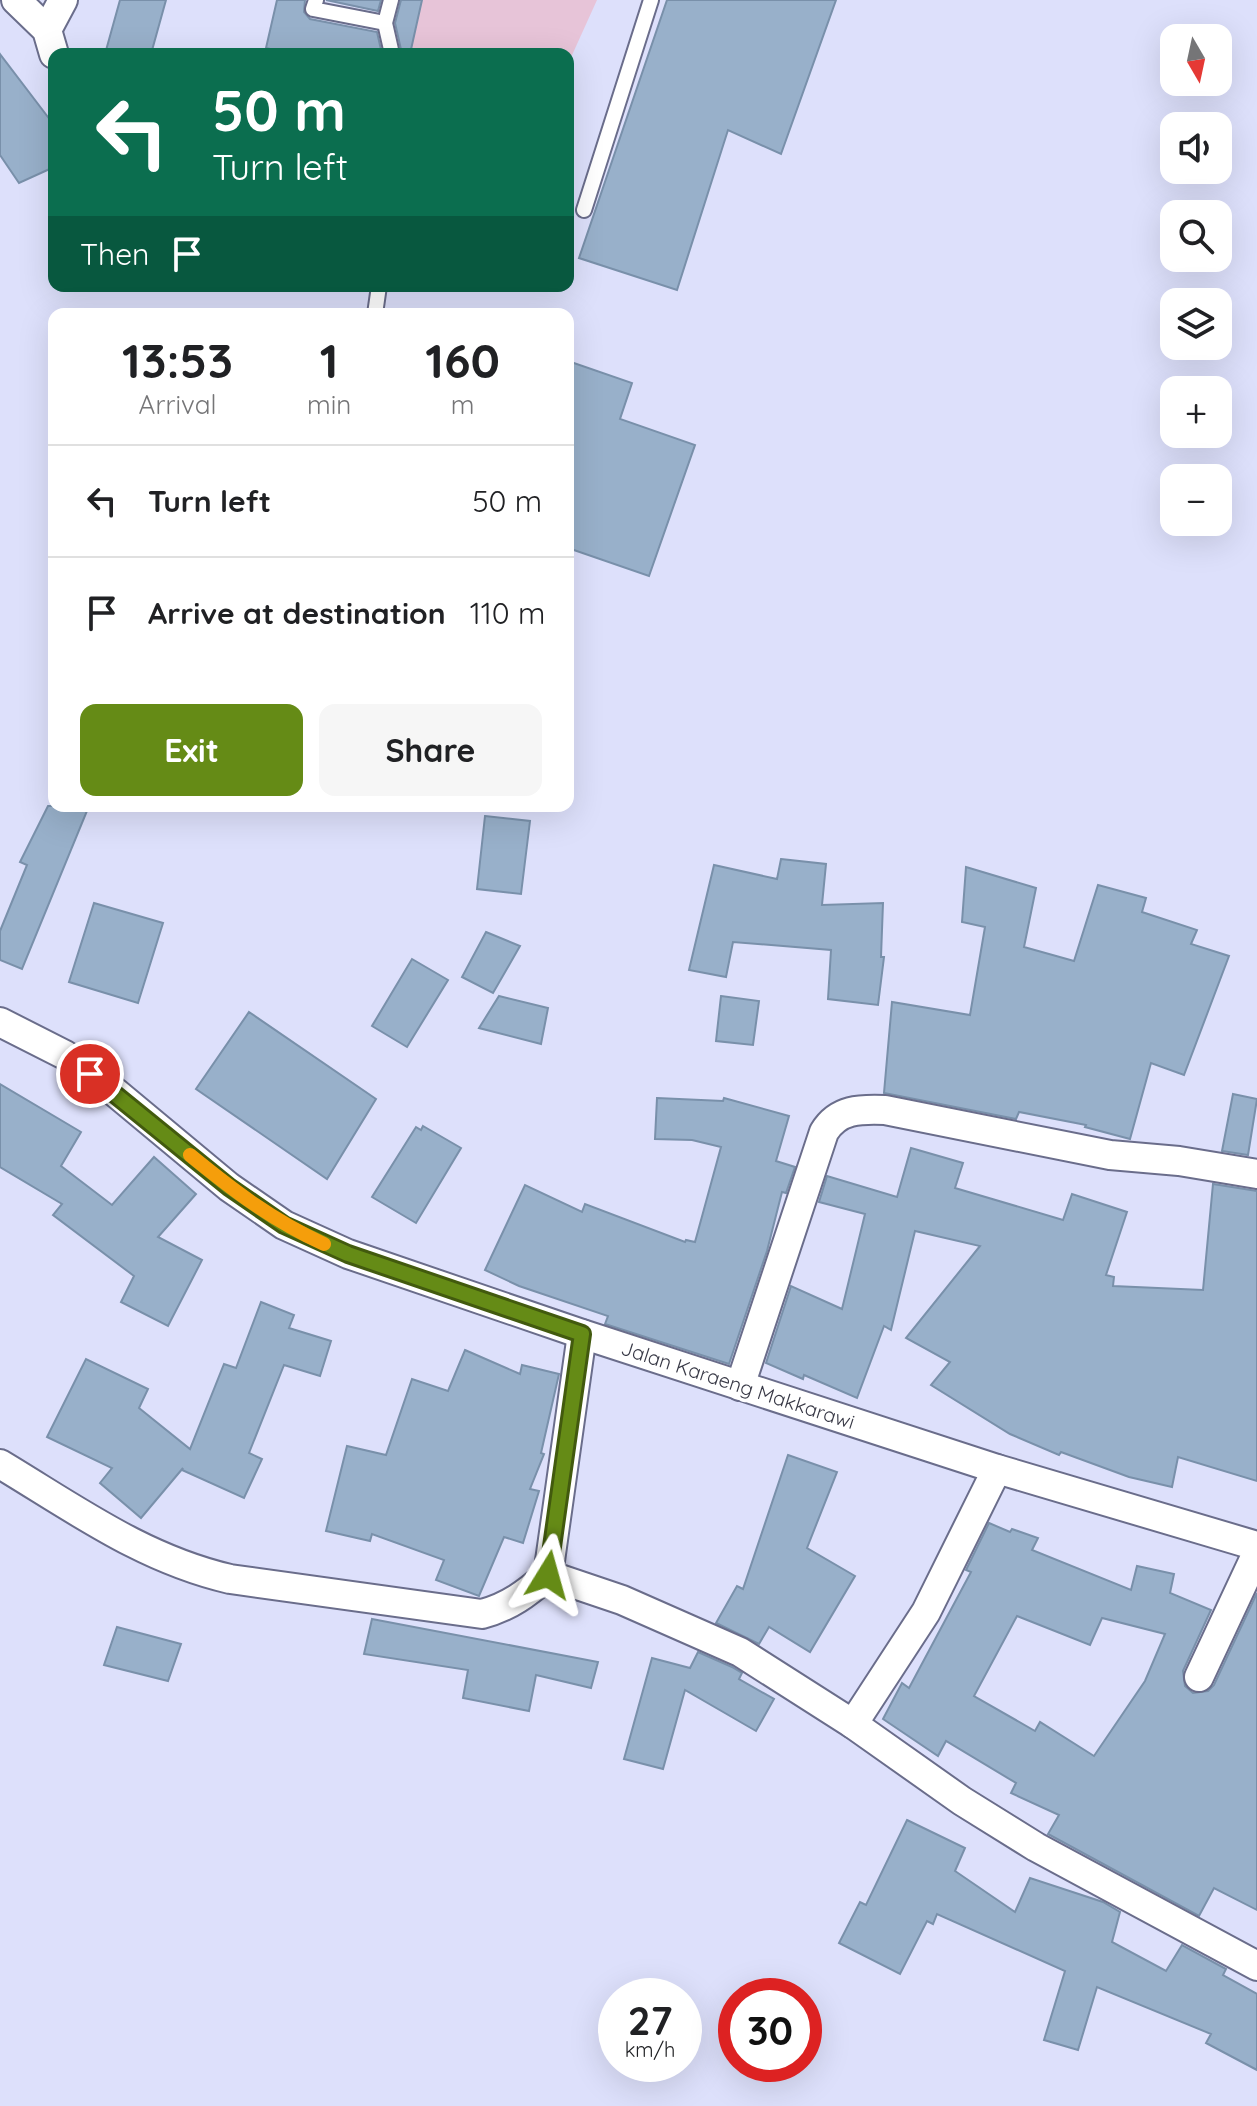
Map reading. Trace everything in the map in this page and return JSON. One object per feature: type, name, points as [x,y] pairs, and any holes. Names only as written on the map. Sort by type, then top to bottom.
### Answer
[{"type":"street","points":[[16,0],[51,42]]},
{"type":"street","points":[[51,42],[63,0]]},
{"type":"street","name":"Jalan Karaeng Makkarawi","points":[[0,1022],[65,1055],[229,1187],[284,1225],[348,1254],[997,1469],[1257,1546]]},
{"type":"street","points":[[740,1386],[824,1132],[831,1120],[847,1112],[858,1109],[885,1110],[1110,1155],[1179,1161],[1257,1174]]},
{"type":"street","points":[[0,1464],[155,1556],[195,1571],[230,1579],[482,1614],[501,1609],[548,1575],[582,1334]]},
{"type":"street","points":[[853,1724],[926,1612],[997,1469]]},
{"type":"street","points":[[1199,1677],[1257,1553]]},
{"type":"street","points":[[548,1575],[622,1600],[740,1652],[1036,1847],[1257,1966]]},
{"type":"lane","points":[[316,0],[313,9],[385,23]]},
{"type":"lane","points":[[391,0],[385,23],[391,48]]},
{"type":"lane","points":[[584,210],[651,0]]},
{"type":"shaded area","points":[[422,0],[597,0],[574,51],[574,48],[411,48]]},
{"type":"building","points":[[120,0],[166,0],[153,48],[107,48]]},
{"type":"building","points":[[277,0],[305,0],[304,12],[310,19],[377,32],[381,48],[266,48]]},
{"type":"building","points":[[326,0],[381,0],[378,11]]},
{"type":"building","points":[[401,0],[422,0],[411,48],[401,48],[395,23]]},
{"type":"building","points":[[667,0],[836,0],[781,154],[728,130],[677,290],[579,258]]},
{"type":"building","points":[[0,54],[48,117],[48,170],[19,183],[0,155]]},
{"type":"building","points":[[574,363],[632,383],[620,419],[695,445],[649,576],[574,550]]},
{"type":"building","points":[[48,806],[48,812],[87,812],[22,969],[0,960],[0,931],[27,865],[20,862]]},
{"type":"building","points":[[485,816],[530,821],[521,894],[477,889]]},
{"type":"building","points":[[781,859],[826,864],[822,905],[883,903],[881,957],[884,957],[878,1005],[828,999],[831,950],[733,942],[726,977],[689,970],[714,865],[777,879]]},
{"type":"building","points":[[966,867],[1036,888],[1024,947],[1074,961],[1098,885],[1146,898],[1142,912],[1197,930],[1191,944],[1229,956],[1184,1075],[1151,1063],[1130,1139],[1086,1125],[1019,1112],[1016,1119],[884,1093],[892,1002],[970,1015],[985,927],[962,922]]},
{"type":"building","points":[[94,903],[163,923],[138,1003],[69,982]]},
{"type":"building","points":[[486,932],[520,946],[493,993],[462,977]]},
{"type":"building","points":[[412,959],[448,980],[407,1047],[372,1026]]},
{"type":"building","points":[[499,996],[548,1008],[541,1044],[479,1028]]},
{"type":"building","points":[[721,996],[759,1001],[753,1045],[716,1041]]},
{"type":"building","points":[[249,1012],[376,1099],[327,1179],[196,1089]]},
{"type":"building","points":[[0,1084],[81,1132],[61,1166],[112,1205],[154,1157],[196,1194],[158,1237],[202,1260],[168,1326],[121,1302],[134,1276],[53,1215],[62,1204],[0,1167]]},
{"type":"building","points":[[1233,1094],[1257,1099],[1248,1155],[1222,1151]]},
{"type":"building","points":[[657,1098],[723,1101],[724,1098],[789,1116],[776,1161],[795,1167],[786,1193],[782,1192],[767,1251],[729,1364],[605,1324],[608,1316],[519,1286],[485,1270],[525,1185],[582,1212],[585,1204],[685,1242],[695,1242],[721,1147],[692,1140],[655,1139]]},
{"type":"building","points":[[423,1126],[461,1148],[416,1223],[372,1197],[416,1127],[421,1130]]},
{"type":"building","points":[[911,1148],[963,1163],[955,1188],[1063,1220],[1072,1194],[1127,1212],[1106,1275],[1114,1277],[1113,1286],[1203,1290],[1213,1184],[1257,1191],[1257,1481],[1178,1457],[1172,1487],[1129,1477],[1061,1452],[1059,1455],[1010,1434],[931,1385],[950,1362],[906,1338],[980,1246],[915,1231],[891,1330],[884,1326],[857,1398],[804,1375],[803,1379],[766,1363],[791,1286],[842,1309],[865,1214],[819,1202],[827,1176],[897,1197]]},
{"type":"building","points":[[261,1302],[294,1315],[289,1328],[331,1341],[320,1376],[284,1365],[249,1453],[262,1459],[244,1498],[183,1468],[141,1518],[100,1483],[112,1468],[47,1437],[86,1359],[148,1389],[139,1408],[190,1449],[224,1364],[236,1368]]},
{"type":"building","points":[[465,1350],[520,1374],[522,1365],[559,1374],[541,1453],[544,1454],[530,1489],[539,1491],[523,1543],[504,1537],[479,1596],[436,1580],[444,1560],[372,1534],[370,1541],[326,1531],[347,1446],[386,1455],[412,1379],[448,1391]]},
{"type":"building","points":[[788,1455],[837,1472],[807,1548],[855,1576],[810,1652],[769,1627],[759,1644],[716,1623],[737,1586],[743,1589]]},
{"type":"building","points":[[989,1523],[1010,1532],[1012,1529],[1038,1538],[1032,1550],[1131,1590],[1137,1566],[1174,1574],[1170,1593],[1211,1610],[1183,1671],[1185,1686],[1193,1693],[1208,1691],[1214,1685],[1257,1593],[1257,1910],[1214,1888],[1199,1916],[1048,1834],[1059,1815],[1011,1793],[1016,1783],[946,1741],[938,1756],[883,1719],[902,1683],[909,1688],[971,1572],[966,1570]],"holes":[[[1017,1616],[1090,1645],[1102,1618],[1165,1634],[1145,1681],[1094,1756],[1040,1722],[1035,1731],[974,1696]]]},
{"type":"building","points":[[372,1619],[598,1662],[591,1688],[536,1675],[529,1711],[463,1698],[468,1670],[364,1654]]},
{"type":"building","points":[[117,1627],[181,1644],[168,1681],[104,1665]]},
{"type":"building","points":[[698,1652],[742,1673],[739,1679],[774,1699],[756,1731],[685,1690],[663,1769],[624,1759],[652,1658],[690,1668]]},
{"type":"building","points":[[907,1820],[965,1848],[955,1871],[1015,1912],[1030,1878],[1103,1902],[1120,1912],[1112,1942],[1166,1971],[1182,1945],[1226,1969],[1223,1975],[1257,1994],[1257,2070],[1206,2043],[1211,2034],[1097,1987],[1078,2050],[1044,2040],[1065,1971],[937,1914],[933,1924],[927,1921],[900,1974],[839,1943],[860,1902],[866,1905]]},
{"type":"slow traffic","points":[[190,1155],[284,1225],[324,1244]]},
{"type":"route","points":[[90,1074],[229,1187],[284,1225],[348,1254],[582,1334],[548,1575]]}]
